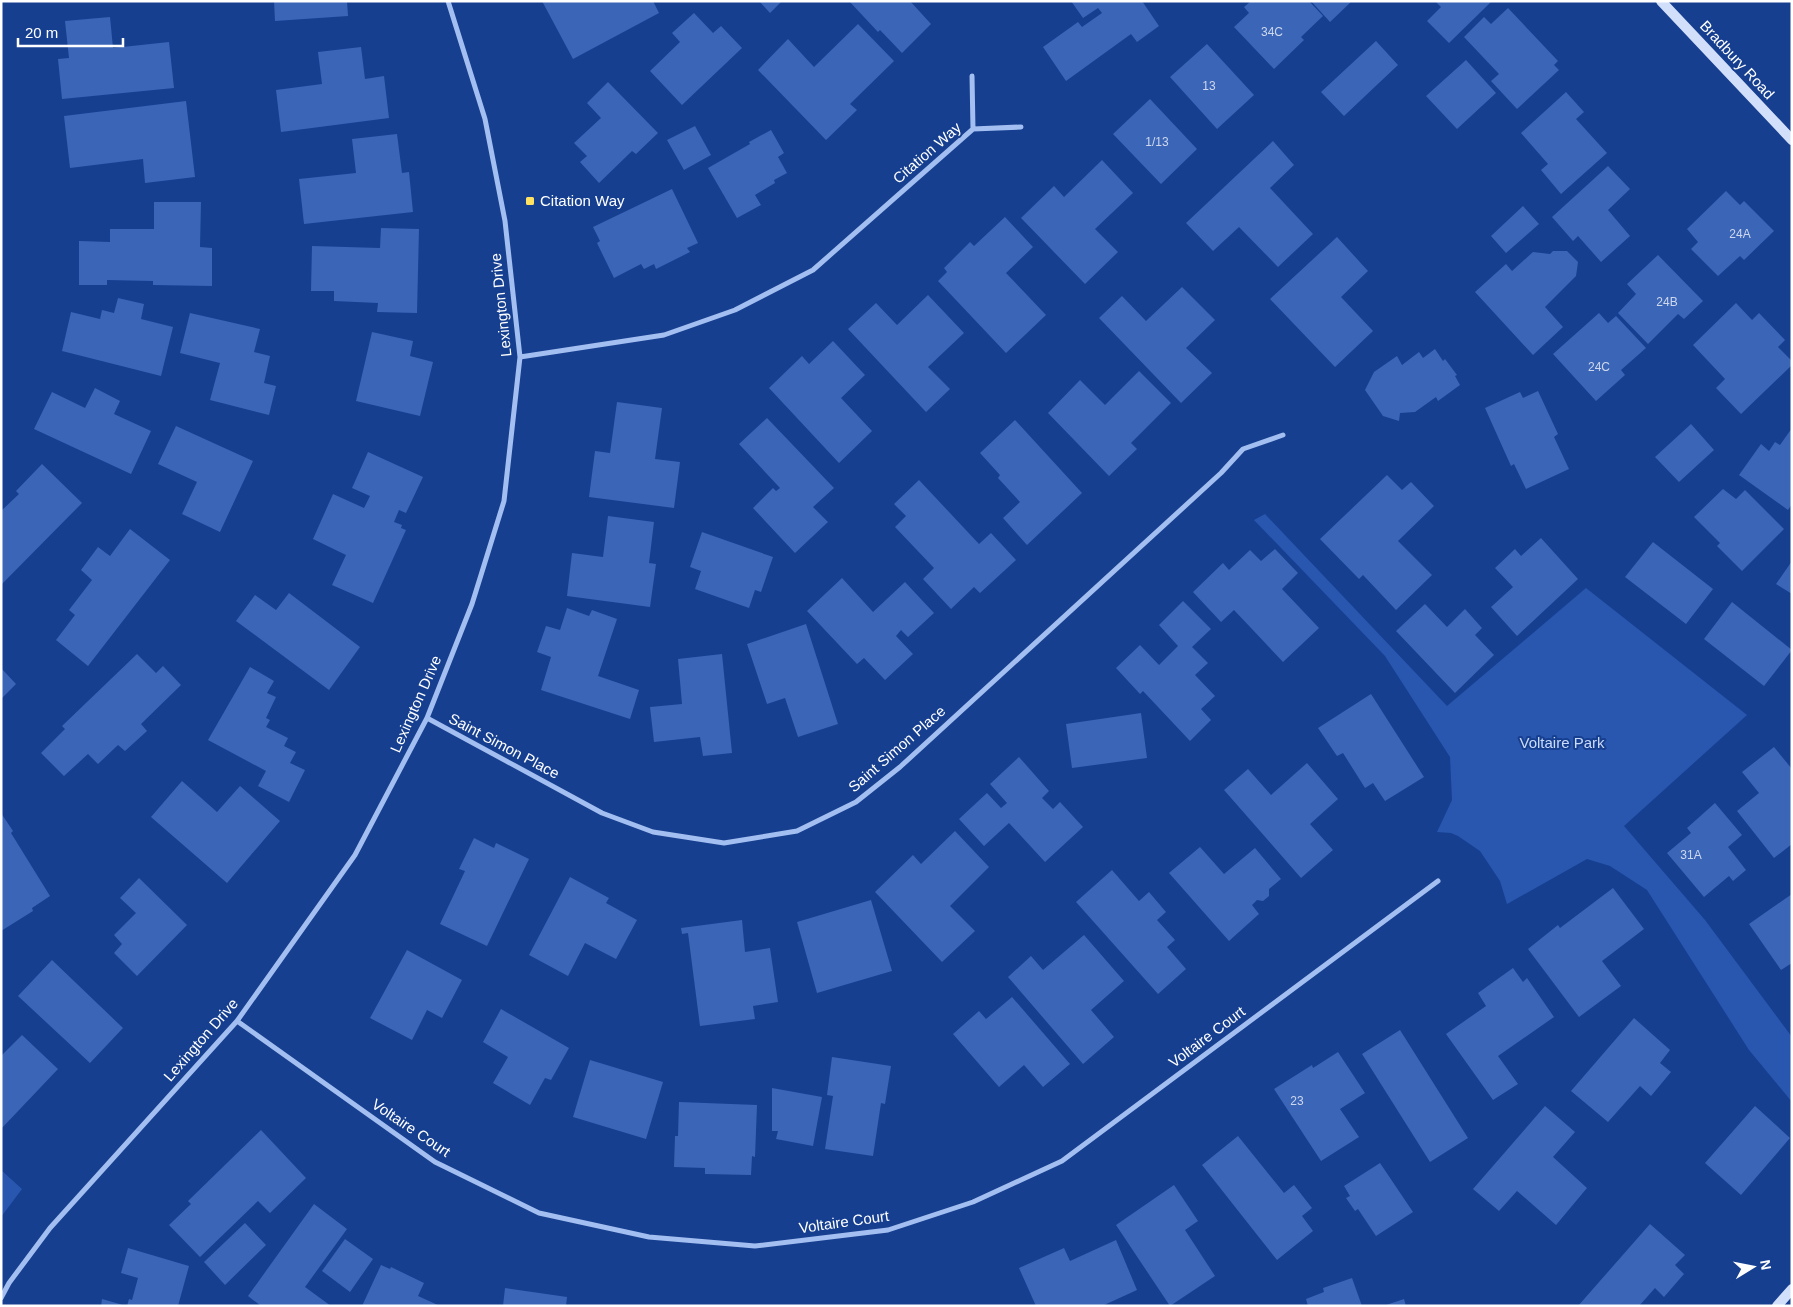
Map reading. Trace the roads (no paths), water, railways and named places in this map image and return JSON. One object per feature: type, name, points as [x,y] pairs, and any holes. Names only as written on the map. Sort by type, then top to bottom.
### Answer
[{"type":"street","name":"Lexington Drive","points":[[1,1298],[9,1283],[50,1228],[237,1021],[355,855],[427,718],[472,604],[504,500],[520,357],[505,220],[485,119],[448,1]]},
{"type":"street","name":"Bradbury Road","points":[[1661,1],[1792,140]]},
{"type":"street","name":"Citation Way","points":[[972,76],[974,130]]},
{"type":"street","name":"Citation Way","points":[[520,357],[664,335],[735,310],[813,270],[974,130],[1021,127]]},
{"type":"street","name":"Saint Simon Place","points":[[427,718],[602,813],[653,832],[724,843],[797,831],[856,802],[900,767],[1221,474],[1243,449],[1283,435]]},
{"type":"street","name":"Voltaire Court","points":[[237,1021],[435,1162],[539,1213],[649,1237],[756,1246],[888,1230],[974,1202],[1062,1161],[1438,881]]},
{"type":"street","points":[[1777,1306],[1792,1289]]},
{"type":"place","name":"Citation Way","points":[[530,201]]},
{"type":"park label","name":"Voltaire Park","points":[[1562,743]]}]
